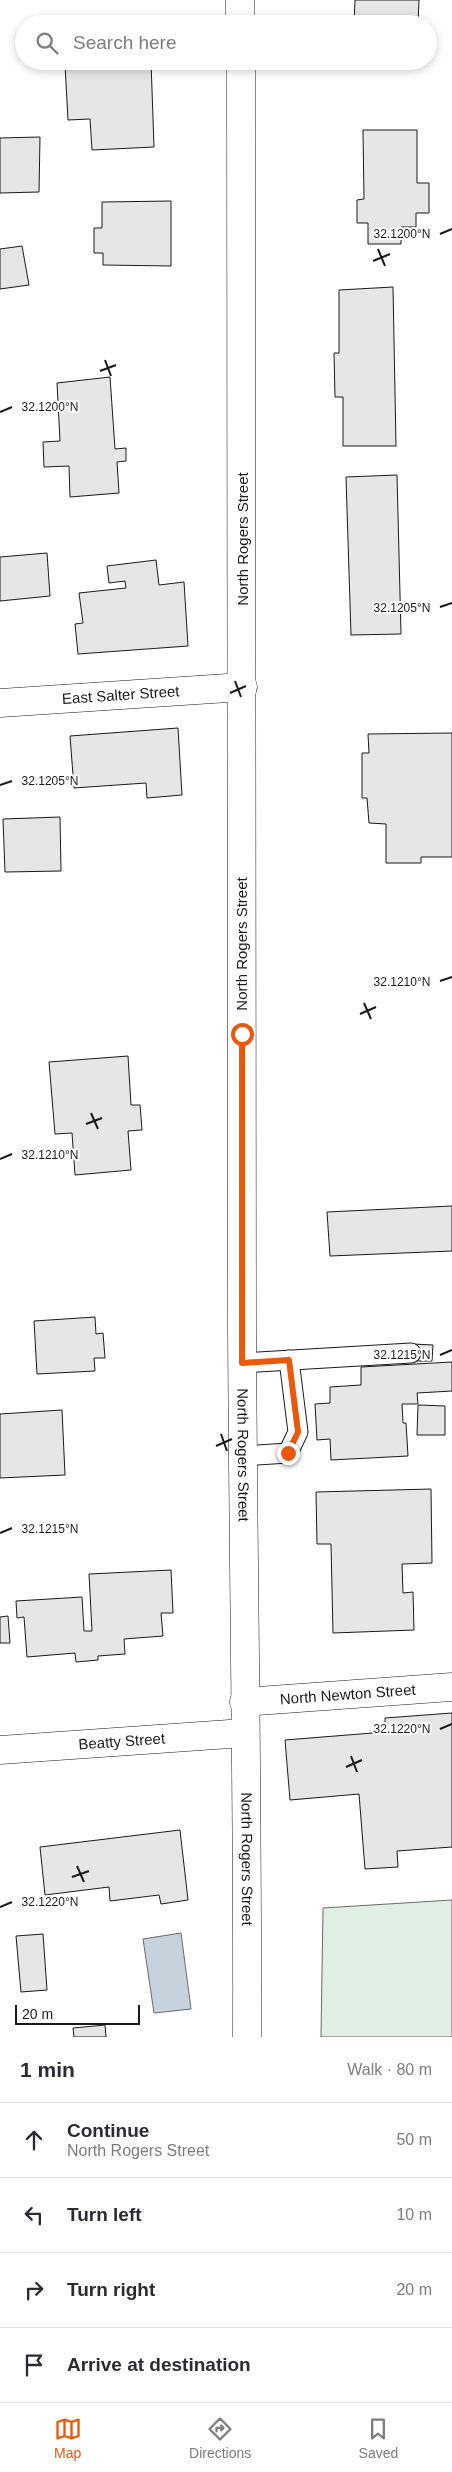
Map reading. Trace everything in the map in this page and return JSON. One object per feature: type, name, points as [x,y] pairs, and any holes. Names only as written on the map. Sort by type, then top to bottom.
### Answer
[{"type":"street","points":[[240,0],[240,15]]},
{"type":"street","name":"North Rogers Street","points":[[240,70],[244,564],[242,687],[242,1363],[247,2037]]},
{"type":"street","name":"East Salter Street","points":[[0,704],[242,687]]},
{"type":"street","name":"North Newton Street","points":[[244,1702],[452,1687]]},
{"type":"street","name":"Beatty Street","points":[[0,1750],[244,1733]]},
{"type":"lane","points":[[242,1363],[410,1353]]},
{"type":"lane","points":[[243,1456],[288,1453],[298,1432],[289,1360]]},
{"type":"green space","points":[[452,1900],[452,2037],[321,2037],[323,1908]]},
{"type":"shaded area","points":[[181,1933],[191,2009],[154,2013],[143,1939]]},
{"type":"building","points":[[355,0],[419,0],[418,15],[354,15]]},
{"type":"building","points":[[65,70],[151,70],[154,147],[92,150],[90,119],[68,120]]},
{"type":"building","points":[[363,130],[417,130],[417,183],[429,183],[429,213],[416,213],[416,227],[401,227],[401,244],[368,244],[368,223],[357,223],[357,200],[364,199]]},
{"type":"building","points":[[40,137],[39,192],[0,193],[0,138]]},
{"type":"building","points":[[171,201],[171,266],[103,265],[103,253],[94,253],[94,228],[102,228],[102,202]]},
{"type":"building","points":[[22,246],[29,285],[0,289],[0,249]]},
{"type":"building","points":[[393,287],[396,446],[343,446],[343,397],[335,397],[334,353],[339,353],[339,290]]},
{"type":"building","points":[[110,377],[115,449],[126,448],[126,461],[117,462],[119,493],[70,497],[69,466],[44,467],[43,442],[60,441],[57,383]]},
{"type":"building","points":[[397,475],[401,634],[351,635],[346,477]]},
{"type":"building","points":[[47,553],[50,596],[0,601],[0,557]]},
{"type":"building","points":[[156,560],[159,585],[184,582],[188,646],[78,654],[75,624],[83,623],[79,593],[126,588],[125,581],[109,583],[107,566]]},
{"type":"building","points":[[178,728],[182,795],[147,798],[146,783],[74,788],[70,736]]},
{"type":"building","points":[[452,733],[452,857],[421,857],[421,863],[386,863],[386,824],[369,823],[367,798],[362,798],[362,753],[369,753],[368,734]]},
{"type":"building","points":[[60,817],[61,871],[5,872],[3,819]]},
{"type":"building","points":[[128,1056],[131,1105],[140,1105],[142,1130],[128,1131],[131,1170],[75,1175],[72,1133],[55,1134],[49,1062]]},
{"type":"building","points":[[452,1206],[452,1251],[330,1256],[327,1212]]},
{"type":"building","points":[[95,1317],[96,1334],[103,1333],[105,1358],[94,1358],[95,1371],[37,1374],[34,1321]]},
{"type":"building","points":[[413,1344],[433,1345],[432,1361],[413,1361]]},
{"type":"building","points":[[452,1362],[452,1391],[417,1393],[418,1404],[402,1404],[403,1423],[406,1423],[408,1456],[331,1460],[330,1439],[317,1440],[315,1404],[330,1403],[330,1387],[361,1385],[361,1367]]},
{"type":"building","points":[[418,1405],[445,1406],[445,1435],[417,1435]]},
{"type":"building","points":[[62,1410],[65,1475],[0,1478],[0,1414]]},
{"type":"building","points":[[431,1489],[432,1563],[402,1564],[403,1593],[413,1592],[414,1630],[333,1633],[331,1544],[317,1544],[316,1492]]},
{"type":"building","points":[[171,1570],[173,1613],[161,1613],[163,1636],[124,1639],[125,1654],[98,1656],[98,1660],[76,1662],[75,1653],[27,1657],[24,1617],[17,1618],[16,1601],[82,1597],[84,1631],[92,1631],[89,1574]]},
{"type":"building","points":[[8,1616],[10,1643],[0,1643],[0,1617]]},
{"type":"building","points":[[452,1713],[452,1847],[397,1851],[398,1867],[365,1869],[359,1794],[290,1800],[285,1740],[385,1732],[385,1718]]},
{"type":"building","points":[[180,1830],[188,1900],[161,1904],[159,1895],[110,1901],[109,1887],[45,1895],[40,1847]]},
{"type":"building","points":[[43,1934],[47,1990],[21,1992],[16,1936]]},
{"type":"building","points":[[105,2025],[106,2037],[74,2037],[73,2028]]},
{"type":"route","points":[[242,1034],[242,1363],[289,1360],[298,1432],[288,1453]]}]
